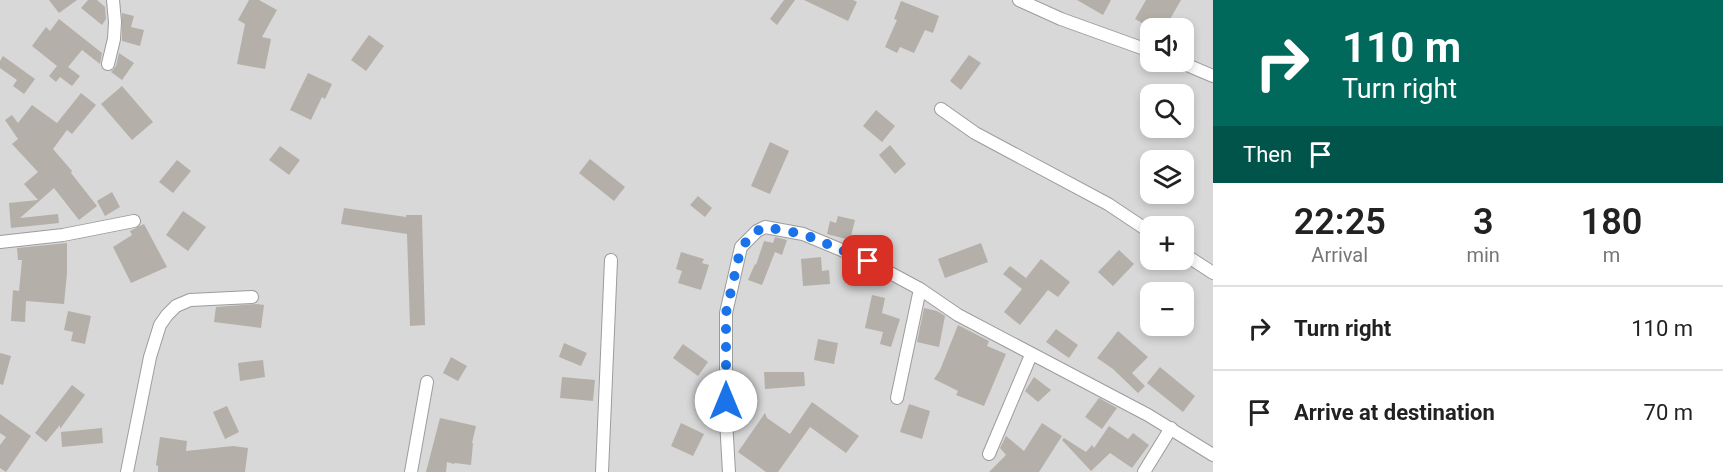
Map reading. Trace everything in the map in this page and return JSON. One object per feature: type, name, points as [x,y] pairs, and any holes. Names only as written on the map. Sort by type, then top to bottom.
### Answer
[{"type":"street","points":[[108,64],[114,39],[115,22],[112,0]]},
{"type":"street","points":[[1019,0],[1061,19],[1140,47]]},
{"type":"street","points":[[1194,68],[1213,76]]},
{"type":"street","points":[[941,109],[975,133],[1108,204],[1140,225]]},
{"type":"street","points":[[0,242],[63,235],[134,222]]},
{"type":"street","points":[[729,472],[726,420],[726,313],[741,247],[757,231],[765,227],[803,234],[868,261],[920,289],[958,315],[1031,355],[1092,384],[1171,428],[1213,455]]},
{"type":"street","points":[[602,472],[611,260]]},
{"type":"street","points":[[1194,261],[1213,273]]},
{"type":"street","points":[[897,398],[920,289]]},
{"type":"street","points":[[127,472],[150,357],[160,325],[167,315],[176,306],[190,300],[252,297]]},
{"type":"street","points":[[989,454],[1031,355]]},
{"type":"street","points":[[411,472],[427,382]]},
{"type":"street","points":[[1144,472],[1171,428]]},
{"type":"shaded area","points":[[0,0],[1213,0],[1213,472],[0,472]]},
{"type":"building","points":[[49,0],[77,0],[59,13]]},
{"type":"building","points":[[88,0],[97,0],[105,7],[106,19],[102,25],[81,8]]},
{"type":"building","points":[[249,0],[259,0],[277,10],[262,37],[271,39],[265,69],[237,64],[245,24],[238,20]]},
{"type":"building","points":[[784,0],[795,0],[777,25],[770,19]]},
{"type":"building","points":[[804,0],[853,0],[857,2],[848,21]]},
{"type":"building","points":[[1077,0],[1111,0],[1103,15]]},
{"type":"building","points":[[1146,0],[1181,0],[1171,18],[1140,18],[1140,22],[1135,19]]},
{"type":"building","points":[[901,1],[939,16],[933,33],[925,30],[914,53],[900,47],[897,53],[885,47],[897,20],[894,19]]},
{"type":"building","points":[[122,13],[134,16],[131,27],[144,30],[140,46],[122,41]]},
{"type":"building","points":[[59,19],[102,53],[100,64],[82,50],[68,67],[80,76],[72,86],[60,77],[56,82],[49,76],[57,66],[32,46],[46,27],[50,31]]},
{"type":"building","points":[[369,35],[384,46],[366,71],[351,60]]},
{"type":"building","points":[[119,53],[134,63],[122,80],[111,72],[116,66]]},
{"type":"building","points":[[969,55],[981,63],[961,90],[950,81]]},
{"type":"building","points":[[3,56],[35,79],[24,94],[13,86],[17,80],[0,68]]},
{"type":"building","points":[[308,73],[332,84],[325,99],[322,97],[311,120],[290,110]]},
{"type":"building","points":[[122,86],[153,122],[132,140],[101,104]]},
{"type":"building","points":[[81,93],[96,105],[72,134],[67,130],[53,149],[97,206],[79,220],[54,188],[20,218],[58,214],[59,223],[11,228],[9,203],[38,200],[24,184],[38,172],[12,144],[18,139],[5,120],[12,115],[18,123],[32,105],[57,123]]},
{"type":"building","points":[[876,110],[895,126],[882,142],[863,126]]},
{"type":"building","points":[[770,142],[789,151],[770,194],[751,186]]},
{"type":"building","points":[[890,145],[906,164],[895,174],[879,155]]},
{"type":"building","points":[[280,146],[300,160],[289,175],[269,160]]},
{"type":"building","points":[[590,159],[625,187],[614,201],[579,173]]},
{"type":"building","points":[[177,160],[191,171],[173,193],[159,182]]},
{"type":"building","points":[[112,192],[120,207],[105,216],[97,201]]},
{"type":"building","points":[[698,196],[712,208],[705,217],[690,205]]},
{"type":"building","points":[[344,208],[406,217],[406,215],[422,215],[425,325],[410,326],[407,234],[341,224]]},
{"type":"building","points":[[183,211],[206,227],[188,251],[166,235]]},
{"type":"building","points":[[838,216],[855,220],[850,240],[827,234],[830,221],[836,223]]},
{"type":"building","points":[[144,224],[167,267],[131,283],[113,247],[132,235],[130,231]]},
{"type":"building","points":[[775,237],[787,240],[782,255],[775,252],[762,285],[748,280],[764,241],[773,243]]},
{"type":"building","points":[[67,243],[64,304],[26,301],[25,322],[11,321],[13,290],[19,291],[22,260],[18,260],[17,248]]},
{"type":"building","points":[[981,243],[988,262],[945,278],[938,259]]},
{"type":"building","points":[[1119,250],[1134,264],[1113,286],[1098,272]]},
{"type":"building","points":[[681,252],[704,259],[702,263],[709,265],[701,290],[678,283],[682,271],[676,269]]},
{"type":"building","points":[[821,257],[822,271],[829,270],[830,284],[803,286],[801,259]]},
{"type":"building","points":[[1041,259],[1070,282],[1058,297],[1048,290],[1020,325],[1004,312],[1022,289],[1003,274],[1010,266],[1026,278]]},
{"type":"building","points":[[872,295],[885,298],[882,313],[900,319],[891,347],[880,344],[883,332],[865,328]]},
{"type":"building","points":[[264,305],[261,328],[214,322],[216,307]]},
{"type":"building","points":[[924,308],[937,311],[945,316],[939,347],[917,342]]},
{"type":"building","points":[[68,311],[91,316],[85,344],[71,341],[73,332],[64,330]]},
{"type":"building","points":[[958,325],[989,341],[987,346],[1006,354],[984,406],[956,395],[958,391],[934,379],[940,370]]},
{"type":"building","points":[[1056,329],[1078,345],[1069,358],[1046,342]]},
{"type":"building","points":[[1118,331],[1148,357],[1132,373],[1145,386],[1138,393],[1113,369],[1097,358]]},
{"type":"building","points":[[818,339],[838,343],[834,364],[814,360]]},
{"type":"building","points":[[564,343],[587,353],[581,366],[559,357]]},
{"type":"building","points":[[683,344],[708,362],[698,376],[673,358]]},
{"type":"building","points":[[0,353],[11,356],[3,385],[0,384]]},
{"type":"building","points":[[451,357],[467,366],[458,381],[443,373]]},
{"type":"building","points":[[263,360],[265,377],[240,381],[238,363]]},
{"type":"building","points":[[1160,367],[1195,396],[1183,412],[1147,383]]},
{"type":"building","points":[[764,372],[804,372],[805,386],[765,389]]},
{"type":"building","points":[[562,377],[595,380],[593,401],[560,398]]},
{"type":"building","points":[[1034,377],[1051,390],[1038,402],[1025,391]]},
{"type":"building","points":[[72,385],[85,395],[60,429],[60,425],[46,442],[35,433]]},
{"type":"building","points":[[1099,398],[1117,408],[1102,429],[1085,417]]},
{"type":"building","points":[[812,402],[859,436],[846,453],[810,427],[778,472],[766,472],[738,452],[765,413],[767,418],[790,434]]},
{"type":"building","points":[[909,404],[930,411],[922,439],[900,432]]},
{"type":"building","points":[[227,406],[239,432],[225,439],[213,412]]},
{"type":"building","points":[[0,414],[31,436],[6,472],[0,468],[0,445],[6,437],[0,433]]},
{"type":"building","points":[[440,418],[476,426],[472,443],[471,465],[447,462],[446,472],[426,472]]},
{"type":"building","points":[[681,423],[704,434],[693,456],[671,446]]},
{"type":"building","points":[[1042,423],[1062,436],[1039,472],[989,472],[1006,455],[1000,448],[1006,436],[1024,451]]},
{"type":"building","points":[[1109,426],[1128,439],[1133,433],[1149,445],[1132,468],[1110,453],[1091,471],[1062,440],[1064,438],[1086,452],[1092,445],[1094,448]]},
{"type":"building","points":[[102,428],[103,443],[62,447],[61,432]]},
{"type":"building","points":[[160,437],[187,441],[186,451],[233,446],[248,448],[245,472],[158,472],[156,465]]},
{"type":"route","points":[[726,401],[726,313],[741,247],[757,231],[765,227],[803,234],[868,261]]}]
